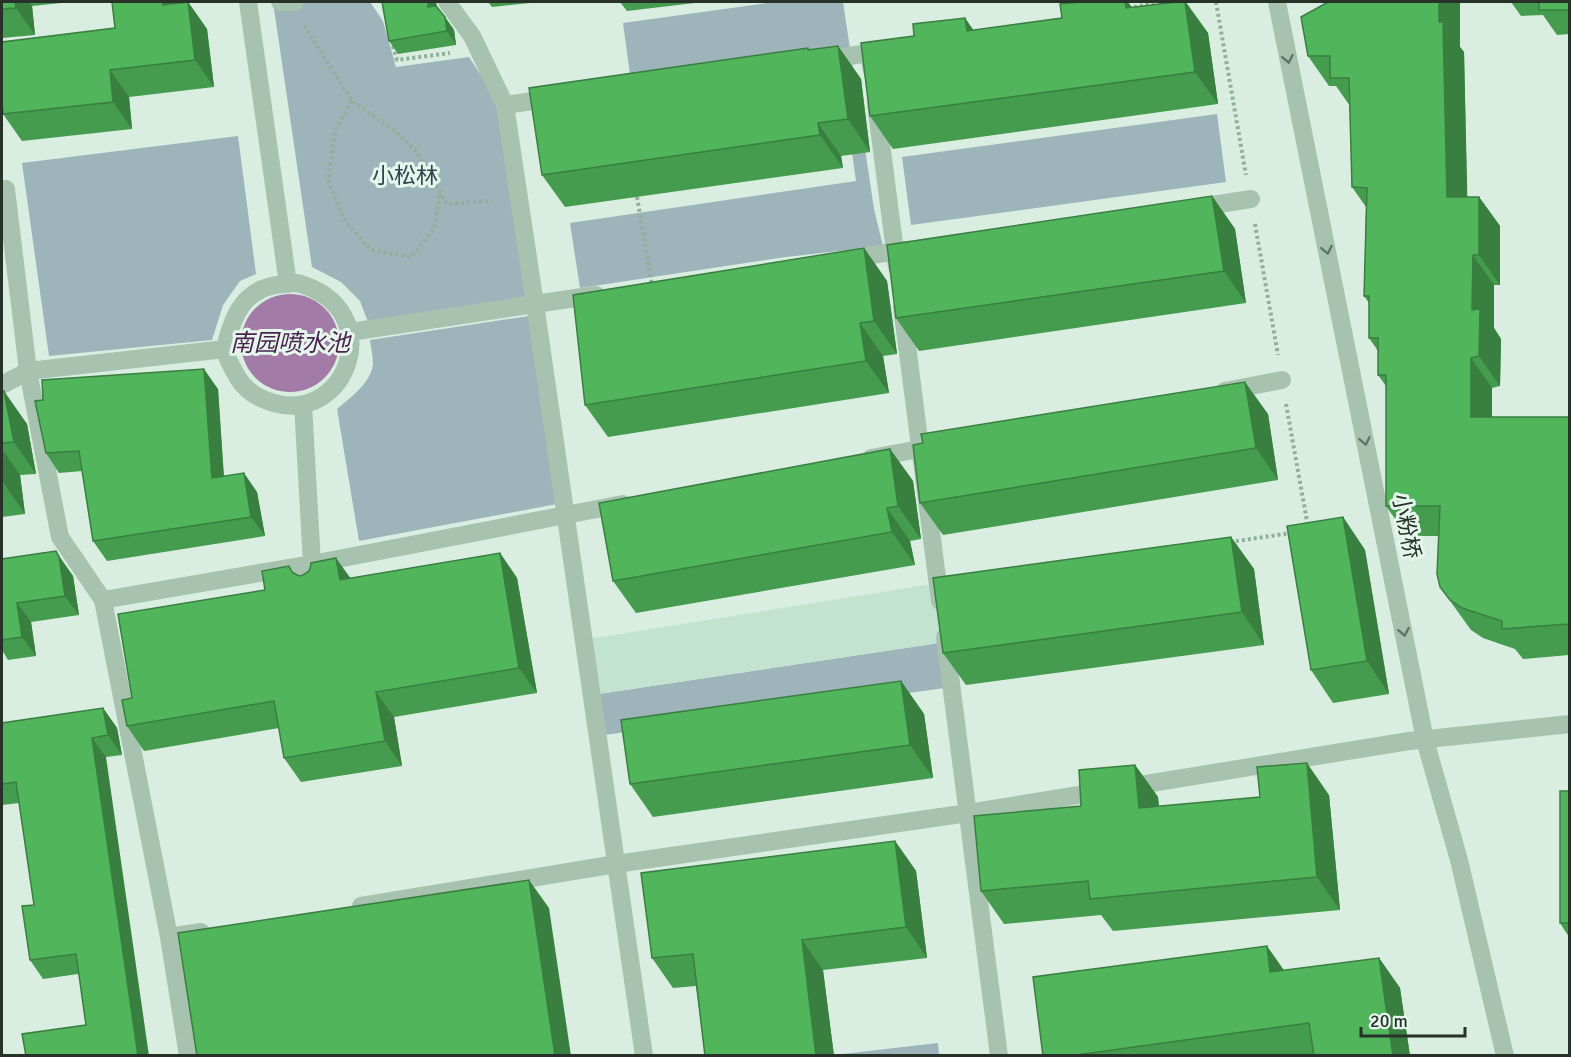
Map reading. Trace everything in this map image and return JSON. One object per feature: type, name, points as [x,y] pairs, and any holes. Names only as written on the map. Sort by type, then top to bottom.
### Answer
[{"type":"street","points":[[248,2],[288,284]]},
{"type":"street","points":[[280,2],[295,2]]},
{"type":"street","points":[[447,2],[472,36],[506,105],[644,1056]]},
{"type":"street","name":"小粉桥","points":[[1277,2],[1425,740],[1459,860],[1505,1056]]},
{"type":"street","points":[[811,62],[869,53],[999,1056]]},
{"type":"street","points":[[506,105],[576,95]]},
{"type":"street","points":[[6,189],[28,371],[60,537],[103,600],[169,937],[188,1056]]},
{"type":"street","points":[[1180,210],[1251,199]]},
{"type":"street","points":[[826,262],[919,248]]},
{"type":"street","points":[[297,283],[326,294],[344,316],[350,332],[348,363],[340,380],[319,398],[303,404],[278,405],[253,394],[239,381],[225,349],[237,310],[248,298],[260,290],[277,284],[297,283]]},
{"type":"street","points":[[350,332],[652,286]]},
{"type":"street","points":[[2,386],[28,371],[225,349]]},
{"type":"street","points":[[1212,393],[1282,380]]},
{"type":"street","points":[[303,404],[312,564],[317,589]]},
{"type":"street","points":[[852,461],[944,444]]},
{"type":"street","points":[[103,600],[312,564],[645,500]]},
{"type":"street","points":[[346,908],[616,864],[968,813],[1409,741],[1569,724]]},
{"type":"street","points":[[169,937],[216,929]]},
{"type":"path","points":[[290,2],[352,101],[396,132],[416,151],[447,204],[519,197]]},
{"type":"path","points":[[1128,8],[1163,2]]},
{"type":"path","points":[[391,38],[398,60],[479,49]]},
{"type":"path","points":[[352,101],[335,130],[328,181],[345,221],[371,250],[411,257],[434,229],[440,192]]},
{"type":"path","points":[[637,197],[652,286]]},
{"type":"green space","name":"小松林","points":[[273,2],[370,2],[383,21],[396,67],[469,57],[501,106],[529,298],[368,322],[360,301],[341,282],[312,267]]},
{"type":"green space","points":[[774,2],[843,2],[874,209],[883,246],[786,257],[580,288],[570,223],[856,181],[837,46],[630,75],[623,23]]},
{"type":"green space","points":[[1217,114],[1226,182],[911,225],[902,157]]},
{"type":"green space","points":[[238,136],[256,274],[240,281],[223,305],[212,340],[49,356],[22,163]]},
{"type":"green space","points":[[529,316],[557,504],[359,541],[337,409],[359,390],[368,378],[373,364],[370,340]]},
{"type":"green space","points":[[946,642],[952,687],[597,736],[592,695]]},
{"type":"green space","points":[[938,1043],[939,1055],[834,1055]]},
{"type":"shaded area","points":[[938,583],[946,642],[592,695],[583,640]]},
{"type":"water","name":"南园喷水池","points":[[290,294],[309,298],[325,308],[335,324],[339,343],[335,362],[325,378],[309,388],[290,392],[271,388],[255,378],[245,362],[241,343],[245,324],[255,308],[271,298]]},
{"type":"building","points":[[2,2],[15,2],[16,8],[2,9]]},
{"type":"building","points":[[112,2],[162,2],[163,5],[188,2],[195,60],[110,70],[113,102],[3,114],[2,42],[115,28]]},
{"type":"building","points":[[382,2],[428,2],[428,7],[436,6],[445,17],[447,31],[389,41]]},
{"type":"building","points":[[1125,2],[1126,8],[1185,2],[1195,72],[870,116],[861,43],[914,36],[913,24],[965,18],[967,31],[1062,18],[1060,4]]},
{"type":"building","points":[[1328,2],[1439,2],[1439,22],[1443,22],[1447,197],[1479,197],[1479,255],[1473,255],[1472,310],[1480,309],[1479,356],[1471,358],[1471,417],[1569,417],[1569,624],[1502,629],[1502,621],[1462,608],[1450,600],[1440,587],[1437,574],[1440,506],[1386,506],[1386,375],[1378,375],[1378,338],[1369,338],[1369,296],[1364,296],[1367,188],[1352,187],[1349,78],[1330,78],[1330,56],[1308,56],[1301,17]]},
{"type":"building","points":[[1539,2],[1569,2],[1569,10],[1539,10]]},
{"type":"building","points":[[838,46],[848,119],[818,123],[820,135],[542,175],[529,88],[808,48],[808,50]]},
{"type":"building","points":[[1212,196],[1224,271],[896,318],[887,245]]},
{"type":"building","points":[[864,248],[874,321],[860,323],[866,361],[585,405],[573,295]]},
{"type":"building","points":[[204,369],[212,478],[244,473],[251,517],[93,541],[79,451],[46,453],[35,401],[43,400],[42,380]]},
{"type":"building","points":[[1245,382],[1256,448],[920,503],[913,445],[923,443],[921,434]]},
{"type":"building","points":[[2,391],[4,391],[14,442],[2,443]]},
{"type":"building","points":[[890,449],[898,506],[887,508],[892,532],[613,581],[599,503]]},
{"type":"building","points":[[1343,517],[1367,661],[1311,670],[1287,526]]},
{"type":"building","points":[[1231,537],[1242,612],[943,653],[933,578]]},
{"type":"building","points":[[56,551],[65,596],[17,603],[22,637],[2,640],[2,559]]},
{"type":"building","points":[[500,553],[519,668],[376,692],[385,741],[284,758],[274,701],[127,726],[122,700],[132,698],[118,614],[265,590],[262,571],[289,566],[292,572],[301,576],[308,572],[311,563],[336,558],[340,580]]},
{"type":"building","points":[[901,681],[910,745],[630,784],[621,720]]},
{"type":"building","points":[[103,708],[108,735],[92,738],[138,1056],[26,1056],[22,1034],[86,1025],[76,954],[30,960],[22,906],[34,905],[16,782],[2,784],[2,723]]},
{"type":"building","points":[[1307,763],[1317,877],[1090,899],[1088,881],[981,891],[974,816],[1081,806],[1079,770],[1135,765],[1139,808],[1260,797],[1257,767]]},
{"type":"building","points":[[1560,791],[1569,791],[1569,923],[1560,923]]},
{"type":"building","points":[[895,841],[906,927],[802,940],[816,1056],[705,1056],[693,954],[652,958],[641,873]]},
{"type":"building","points":[[529,880],[555,1056],[197,1056],[178,933]]},
{"type":"building","points":[[1267,946],[1270,972],[1379,958],[1393,1056],[1314,1056],[1309,1023],[1069,1056],[1043,1056],[1033,977]]}]
